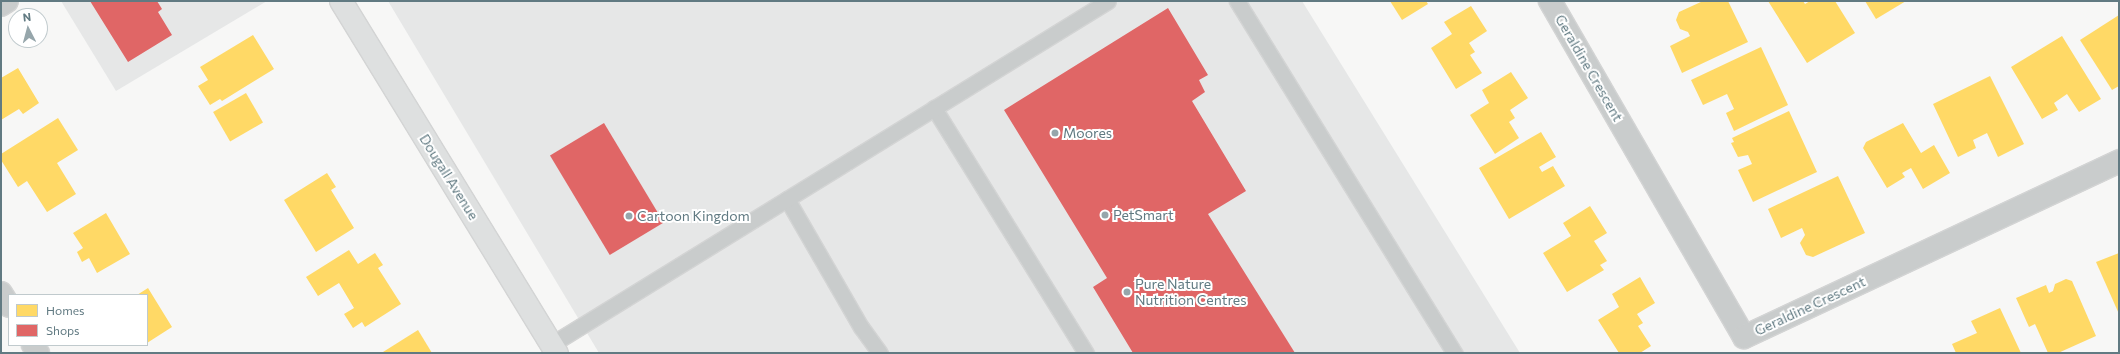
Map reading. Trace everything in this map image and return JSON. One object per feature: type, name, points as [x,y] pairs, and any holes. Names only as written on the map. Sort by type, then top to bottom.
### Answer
[{"type":"main road","name":"Dougall Avenue","points":[[341,1],[554,349]]},
{"type":"street","points":[[1,5],[8,1]]},
{"type":"street","name":"Geraldine Crescent","points":[[1552,1],[1744,338],[2119,161]]},
{"type":"street","points":[[1,293],[8,304]]},
{"type":"lane","points":[[554,349],[787,199],[1108,1]]},
{"type":"lane","points":[[1237,1],[1454,353]]},
{"type":"lane","points":[[934,108],[1086,353]]},
{"type":"lane","points":[[787,199],[861,327],[880,353]]},
{"type":"shaded area","points":[[61,1],[267,1],[116,91]]},
{"type":"shaded area","points":[[388,1],[1302,1],[1520,353],[599,353]]},
{"type":"building: Homes","points":[[1390,1],[1426,1],[1428,4],[1402,20]]},
{"type":"building: Homes","points":[[1703,1],[1728,1],[1748,42],[1682,73],[1670,46],[1690,36],[1688,32],[1680,29],[1676,20],[1679,12]]},
{"type":"building: Homes","points":[[1768,1],[1803,1],[1805,4],[1810,1],[1835,1],[1855,33],[1807,63]]},
{"type":"building: Homes","points":[[1865,1],[1906,1],[1876,19]]},
{"type":"building: Homes","points":[[1471,6],[1487,31],[1469,43],[1475,52],[1470,55],[1482,73],[1456,89],[1431,48],[1452,34],[1444,22]]},
{"type":"building: Homes","points":[[2119,15],[2119,86],[2112,90],[2080,40]]},
{"type":"building: Homes","points":[[253,35],[274,69],[222,101],[220,99],[210,105],[198,86],[208,80],[200,67]]},
{"type":"building: Homes","points":[[2062,36],[2101,99],[2079,112],[2067,94],[2054,103],[2058,110],[2042,119],[2011,67]]},
{"type":"building: Homes","points":[[1761,47],[1788,105],[1734,131],[1726,113],[1734,109],[1727,94],[1703,105],[1691,80]]},
{"type":"building: Homes","points":[[18,68],[39,103],[23,114],[19,109],[1,120],[1,78]]},
{"type":"building: Homes","points":[[1511,72],[1528,98],[1510,110],[1515,118],[1509,122],[1519,138],[1495,154],[1470,115],[1489,103],[1482,90]]},
{"type":"building: Homes","points":[[1990,76],[2024,144],[1998,157],[1987,133],[1973,140],[1976,148],[1958,157],[1933,104]]},
{"type":"building: Homes","points":[[246,93],[263,122],[230,141],[213,112]]},
{"type":"building: Homes","points":[[1789,111],[1817,172],[1753,202],[1738,170],[1752,164],[1748,155],[1738,157],[1731,143],[1734,142],[1732,138]]},
{"type":"building: Homes","points":[[58,118],[78,150],[57,163],[76,194],[47,212],[27,181],[18,187],[1,160],[1,154]]},
{"type":"building: Homes","points":[[1903,123],[1921,153],[1934,145],[1950,173],[1923,189],[1911,168],[1902,173],[1905,177],[1887,188],[1863,148],[1866,142]]},
{"type":"building: Homes","points":[[1541,132],[1556,157],[1539,167],[1542,172],[1553,166],[1565,186],[1509,219],[1479,168]]},
{"type":"building: Homes","points":[[327,173],[336,187],[331,190],[354,228],[316,252],[284,200]]},
{"type":"building: Homes","points":[[1838,176],[1865,233],[1813,257],[1806,255],[1800,243],[1805,235],[1802,228],[1781,238],[1768,209]]},
{"type":"building: Homes","points":[[1590,206],[1607,233],[1594,241],[1607,261],[1600,265],[1604,270],[1567,292],[1543,253],[1571,236],[1563,223]]},
{"type":"building: Homes","points":[[106,213],[130,254],[97,273],[89,258],[82,262],[77,252],[83,248],[73,233]]},
{"type":"building: Homes","points":[[349,250],[358,264],[375,253],[383,265],[378,268],[401,304],[365,327],[362,322],[353,328],[344,314],[354,308],[339,283],[318,296],[306,277]]},
{"type":"building: Homes","points":[[2119,253],[2119,314],[2096,262]]},
{"type":"building: Homes","points":[[1640,277],[1655,303],[1637,314],[1643,323],[1638,326],[1651,346],[1640,353],[1619,353],[1598,320],[1619,307],[1612,294]]},
{"type":"building: Homes","points":[[2066,279],[2072,281],[2096,336],[2058,353],[2048,353],[2035,324],[2029,327],[2016,298],[2046,285],[2049,293],[2053,291],[2055,284]]},
{"type":"building: Homes","points":[[148,288],[172,327],[148,342],[148,294],[139,294]]},
{"type":"building: Homes","points":[[2000,308],[2021,353],[1956,353],[1952,344],[1977,333],[1971,321]]},
{"type":"building: Homes","points":[[418,330],[432,353],[383,353],[383,352]]},
{"type":"building: Shops","points":[[90,1],[157,1],[162,9],[158,12],[172,35],[128,62]]},
{"type":"building: Shops","points":[[1168,8],[1208,75],[1199,80],[1205,92],[1192,101],[1246,191],[1208,214],[1295,353],[1133,353],[1093,287],[1107,278],[1004,110]]},
{"type":"building: Shops","points":[[604,123],[664,222],[610,255],[550,155]]},
{"type":"place","name":"Moores","points":[[1055,133]]},
{"type":"place","name":"PetSmart","points":[[1105,215]]},
{"type":"place","name":"Cartoon Kingdom","points":[[629,216]]},
{"type":"place","name":"Pure Nature Nutrition Centres","points":[[1127,292]]}]
